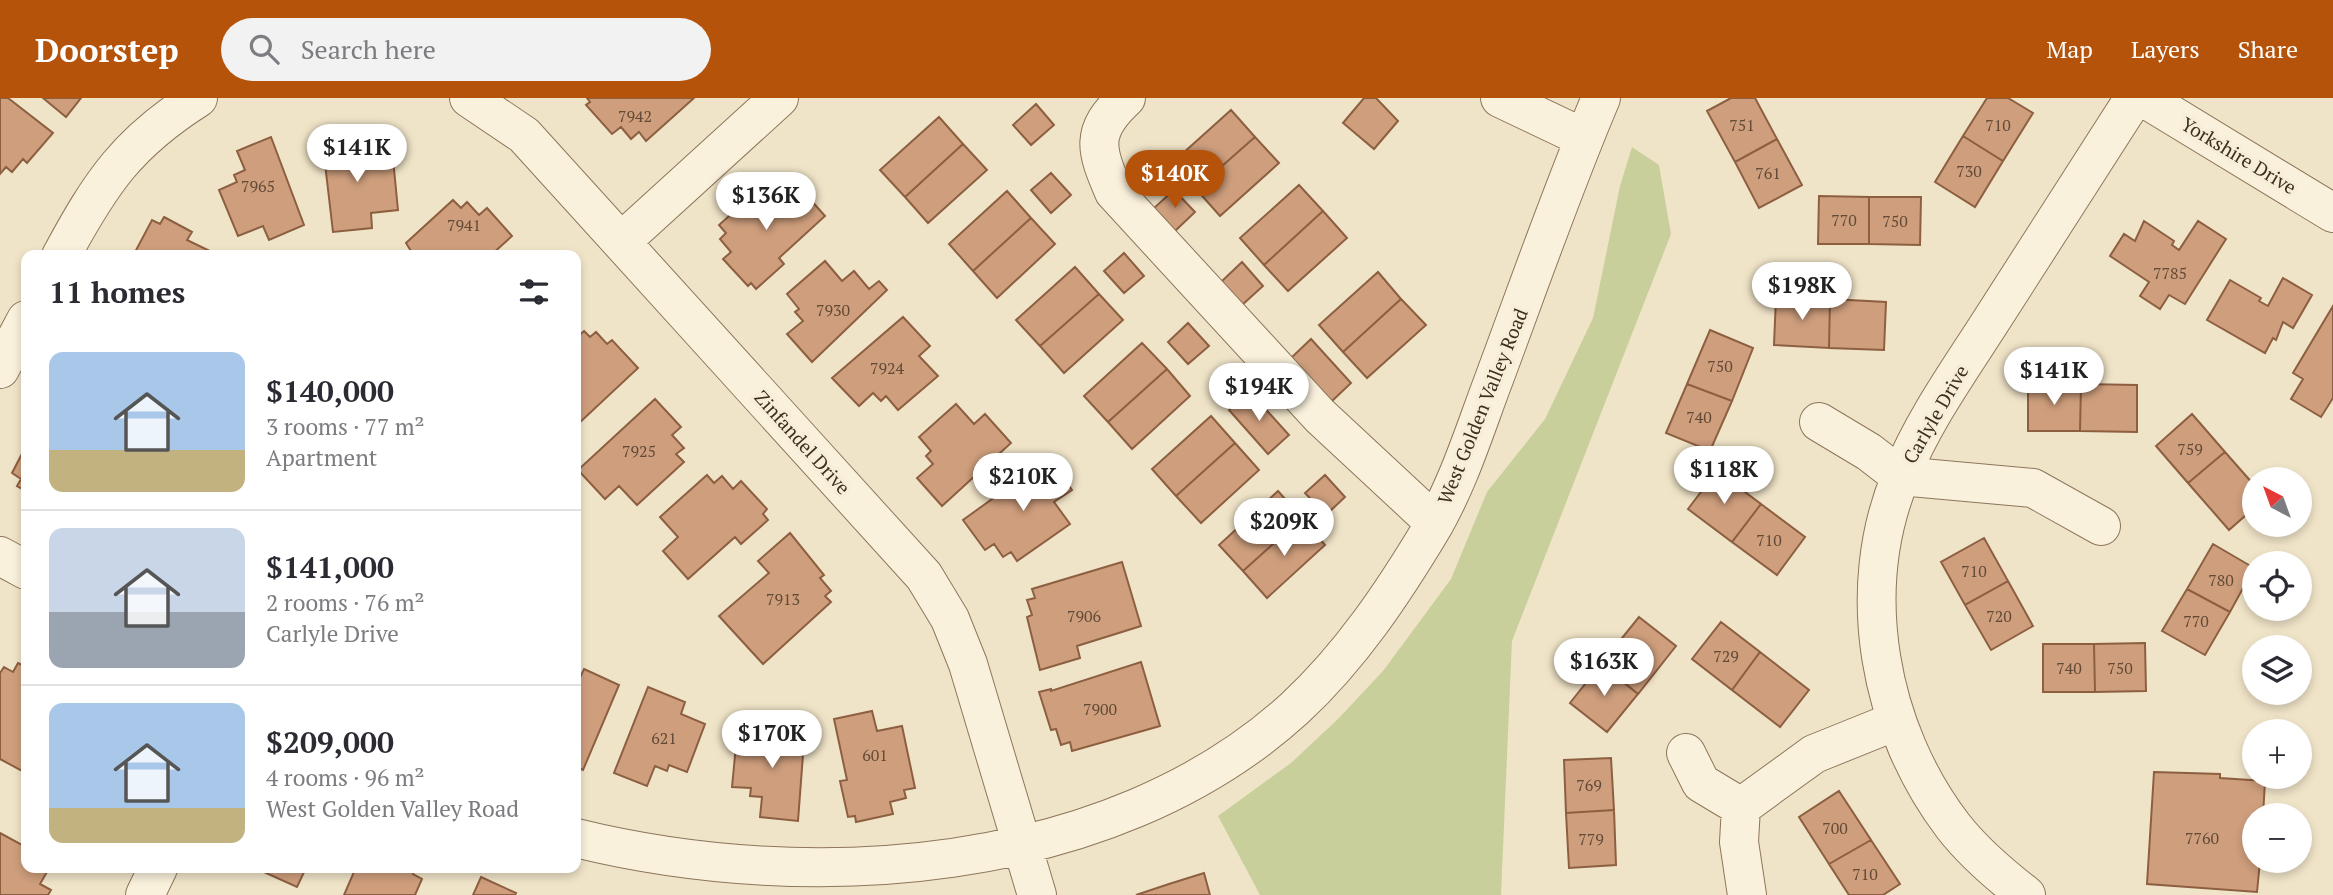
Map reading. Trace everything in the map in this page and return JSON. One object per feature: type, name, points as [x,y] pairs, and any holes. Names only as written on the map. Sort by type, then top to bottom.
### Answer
[{"type":"street","points":[[64,250],[94,195],[124,155],[162,121],[198,98]]},
{"type":"street","name":"Zinfandel Drive","points":[[469,98],[524,135],[924,576],[950,619],[968,664],[1037,895]]},
{"type":"street","points":[[622,241],[779,98]]},
{"type":"street","points":[[1126,98],[1109,113],[1100,135],[1099,157],[1114,192],[1320,416],[1435,523]]},
{"type":"street","points":[[1500,98],[1584,138]]},
{"type":"street","name":"West Golden Valley Road","points":[[581,840],[654,864],[727,880],[805,888],[879,886],[955,875],[1026,858],[1104,830],[1170,798],[1235,757],[1295,708],[1343,657],[1387,602],[1435,523],[1464,460],[1601,98]]},
{"type":"street","name":"Carlyle Drive","points":[[2026,895],[1993,869],[1954,828],[1923,781],[1896,721],[1882,666],[1876,612],[1880,558],[1900,476],[1925,424],[2134,98]]},
{"type":"street","name":"Yorkshire Drive","points":[[2144,98],[2333,213]]},
{"type":"street","points":[[0,369],[21,329]]},
{"type":"street","points":[[1819,422],[1869,452],[1900,476],[2033,488],[2101,526]]},
{"type":"street","points":[[0,556],[21,567]]},
{"type":"street","points":[[1741,807],[1814,754],[1896,721]]},
{"type":"street","points":[[1686,752],[1700,783],[1741,807]]},
{"type":"street","points":[[1741,807],[1740,842],[1747,895]]},
{"type":"street","points":[[145,895],[156,873]]},
{"type":"green space","points":[[1632,147],[1659,165],[1671,234],[1512,641],[1501,895],[1260,895],[1218,816],[1291,763],[1339,718],[1383,671],[1451,579],[1487,492],[1545,419],[1593,318],[1620,186]]},
{"type":"building","points":[[0,98],[8,98],[53,133],[27,163],[23,159],[12,172],[6,167],[0,174]]},
{"type":"building","points":[[43,98],[81,98],[66,117]]},
{"type":"building","points":[[587,98],[694,98],[646,141],[639,132],[631,139],[621,127],[612,134],[586,105],[590,102]]},
{"type":"building","points":[[1364,98],[1376,98],[1398,121],[1374,149],[1343,123]]},
{"type":"building","points":[[1731,98],[1755,98],[1777,139],[1735,162],[1707,111]]},
{"type":"building","points":[[1987,98],[2008,98],[2033,113],[2003,161],[1963,136]]},
{"type":"building","points":[[1036,104],[1054,125],[1031,145],[1013,125]]},
{"type":"building","points":[[1231,110],[1255,137],[1196,189],[1172,163]]},
{"type":"building","points":[[939,117],[963,144],[905,197],[880,170]]},
{"type":"building","points":[[360,134],[363,155],[373,154],[374,161],[393,159],[398,210],[371,213],[372,228],[333,232],[322,138]]},
{"type":"building","points":[[1963,136],[2003,161],[1975,207],[1935,182]]},
{"type":"building","points":[[271,137],[304,225],[269,240],[263,226],[238,236],[219,190],[237,182],[234,175],[245,170],[237,151]]},
{"type":"building","points":[[1255,137],[1279,163],[1220,216],[1196,189]]},
{"type":"building","points":[[1777,139],[1802,185],[1759,208],[1735,162]]},
{"type":"building","points":[[963,144],[987,170],[928,223],[905,197]]},
{"type":"building","points":[[1051,173],[1071,195],[1051,213],[1031,190]]},
{"type":"building","points":[[767,182],[786,203],[801,189],[825,216],[779,258],[784,264],[756,289],[751,283],[748,286],[723,259],[731,252],[720,239],[726,233],[719,225]]},
{"type":"building","points":[[1299,185],[1323,211],[1264,265],[1240,238]]},
{"type":"building","points":[[1174,190],[1195,212],[1175,231],[1154,208]]},
{"type":"building","points":[[1007,191],[1031,218],[973,271],[949,244]]},
{"type":"building","points":[[1819,196],[1869,197],[1869,244],[1818,244]]},
{"type":"building","points":[[1869,197],[1921,197],[1920,245],[1869,244]]},
{"type":"building","points":[[453,200],[461,208],[467,202],[479,215],[487,208],[512,236],[497,250],[410,250],[406,243]]},
{"type":"building","points":[[1323,211],[1347,238],[1288,291],[1264,265]]},
{"type":"building","points":[[164,217],[192,232],[187,240],[208,250],[136,250],[152,220],[160,224]]},
{"type":"building","points":[[1031,218],[1055,244],[997,298],[973,271]]},
{"type":"building","points":[[2144,221],[2174,241],[2172,245],[2179,250],[2198,221],[2226,239],[2185,304],[2169,295],[2160,309],[2140,296],[2149,282],[2110,256],[2124,234],[2135,241]]},
{"type":"building","points":[[1124,253],[1144,276],[1124,293],[1104,271]]},
{"type":"building","points":[[825,261],[842,281],[854,271],[869,289],[879,281],[887,290],[812,362],[787,334],[803,321],[795,312],[799,309],[787,294]]},
{"type":"building","points":[[1242,262],[1263,286],[1242,305],[1221,282]]},
{"type":"building","points":[[1075,267],[1099,294],[1040,346],[1016,320]]},
{"type":"building","points":[[1378,272],[1401,299],[1343,352],[1319,325]]},
{"type":"building","points":[[2283,278],[2312,295],[2293,328],[2283,322],[2276,340],[2273,338],[2265,353],[2207,320],[2230,280],[2261,298],[2259,301],[2268,306]]},
{"type":"building","points":[[1099,294],[1123,320],[1064,373],[1040,346]]},
{"type":"building","points":[[1776,297],[1830,299],[1829,348],[1774,345]]},
{"type":"building","points":[[1401,299],[1426,325],[1367,378],[1343,352]]},
{"type":"building","points":[[1830,299],[1886,302],[1884,350],[1829,348]]},
{"type":"building","points":[[2333,306],[2333,398],[2321,417],[2291,399],[2303,379],[2293,373]]},
{"type":"building","points":[[903,317],[930,346],[919,356],[938,376],[898,410],[886,396],[881,401],[873,393],[859,406],[832,378]]},
{"type":"building","points":[[1188,323],[1209,346],[1188,364],[1168,342]]},
{"type":"building","points":[[1710,330],[1753,348],[1732,401],[1687,384]]},
{"type":"building","points":[[584,331],[590,337],[596,332],[607,344],[612,340],[638,368],[581,421],[581,334]]},
{"type":"building","points":[[1311,339],[1351,383],[1331,402],[1291,358]]},
{"type":"building","points":[[1142,343],[1167,369],[1108,422],[1084,396]]},
{"type":"building","points":[[1167,369],[1190,396],[1132,449],[1108,422]]},
{"type":"building","points":[[1687,384],[1732,401],[1710,451],[1666,433]]},
{"type":"building","points":[[2028,384],[2081,384],[2080,431],[2028,431]]},
{"type":"building","points":[[2081,384],[2137,385],[2137,432],[2080,431]]},
{"type":"building","points":[[1250,392],[1289,435],[1268,454],[1229,410]]},
{"type":"building","points":[[655,399],[681,427],[672,435],[684,448],[676,454],[684,462],[637,505],[619,486],[605,499],[581,473],[581,467]]},
{"type":"building","points":[[956,404],[974,424],[985,414],[1011,443],[942,506],[917,478],[933,464],[926,456],[931,451],[919,437]]},
{"type":"building","points":[[2192,414],[2225,452],[2188,483],[2156,446]]},
{"type":"building","points":[[1211,416],[1235,443],[1176,496],[1152,469]]},
{"type":"building","points":[[1235,443],[1259,470],[1201,523],[1176,496]]},
{"type":"building","points":[[2225,452],[2242,471],[2242,519],[2229,530],[2188,483]]},
{"type":"building","points":[[21,456],[21,479],[12,473]]},
{"type":"building","points":[[1049,458],[1072,490],[1054,502],[1070,524],[1017,561],[1011,552],[1003,557],[994,544],[985,550],[963,520]]},
{"type":"building","points":[[1717,471],[1761,504],[1732,542],[1688,509]]},
{"type":"building","points":[[707,475],[714,483],[722,476],[733,489],[741,481],[767,509],[763,514],[768,520],[741,544],[735,537],[688,579],[663,551],[678,537],[660,517]]},
{"type":"building","points":[[1325,475],[1345,497],[1326,515],[1305,493]]},
{"type":"building","points":[[1278,491],[1302,518],[1243,571],[1219,545]]},
{"type":"building","points":[[1761,504],[1805,537],[1777,575],[1732,542]]},
{"type":"building","points":[[1302,518],[1325,545],[1267,598],[1243,571]]},
{"type":"building","points":[[790,533],[824,575],[820,578],[831,591],[825,596],[831,602],[763,664],[719,616],[769,573],[758,561]]},
{"type":"building","points":[[1984,538],[2008,581],[1965,605],[1941,562]]},
{"type":"building","points":[[2213,544],[2242,561],[2242,590],[2230,612],[2187,589]]},
{"type":"building","points":[[1122,562],[1141,626],[1077,646],[1080,658],[1040,670],[1027,617],[1032,615],[1027,600],[1035,598],[1032,589]]},
{"type":"building","points":[[2008,581],[2033,626],[1991,650],[1965,605]]},
{"type":"building","points":[[2187,589],[2230,612],[2205,655],[2162,631]]},
{"type":"building","points":[[1639,617],[1676,646],[1638,694],[1601,664]]},
{"type":"building","points":[[1721,622],[1760,652],[1732,690],[1692,659]]},
{"type":"building","points":[[2145,643],[2146,691],[2095,692],[2094,644]]},
{"type":"building","points":[[2043,644],[2094,644],[2095,692],[2043,692]]},
{"type":"building","points":[[1760,652],[1809,690],[1780,727],[1732,690]]},
{"type":"building","points":[[1141,662],[1160,726],[1072,751],[1070,742],[1061,745],[1056,729],[1051,730],[1039,692],[1051,691]]},
{"type":"building","points":[[18,663],[21,664],[21,770],[0,759],[0,673],[4,667],[13,672]]},
{"type":"building","points":[[1601,664],[1638,694],[1607,732],[1570,703]]},
{"type":"building","points":[[584,669],[619,685],[583,770],[581,769],[581,676]]},
{"type":"building","points":[[648,687],[685,702],[681,714],[705,724],[687,772],[669,765],[667,771],[655,766],[647,786],[614,773]]},
{"type":"building","points":[[872,711],[877,731],[902,726],[915,788],[904,790],[906,798],[890,802],[893,814],[856,822],[855,816],[848,817],[840,781],[847,780],[834,719]]},
{"type":"building","points":[[767,725],[805,728],[798,821],[760,817],[762,797],[750,796],[751,788],[732,787],[737,735],[765,738]]},
{"type":"building","points":[[1611,758],[1614,810],[1566,813],[1564,760]]},
{"type":"building","points":[[2154,772],[2220,774],[2220,778],[2242,779],[2242,789],[2265,789],[2264,803],[2242,803],[2242,873],[2259,873],[2257,892],[2147,884]]},
{"type":"building","points":[[1839,791],[1871,840],[1829,864],[1799,817]]},
{"type":"building","points":[[1614,810],[1616,865],[1569,868],[1566,813]]},
{"type":"building","points":[[0,833],[21,844],[21,873],[46,873],[40,884],[51,890],[48,895],[0,895]]},
{"type":"building","points":[[1871,840],[1900,884],[1883,895],[1849,895],[1829,864]]},
{"type":"building","points":[[266,873],[304,873],[297,887]]},
{"type":"building","points":[[354,873],[413,873],[422,879],[415,895],[344,895]]},
{"type":"building","points":[[1204,873],[1210,895],[1136,895],[1169,884]]},
{"type":"building","points":[[481,877],[516,893],[473,895]]}]
